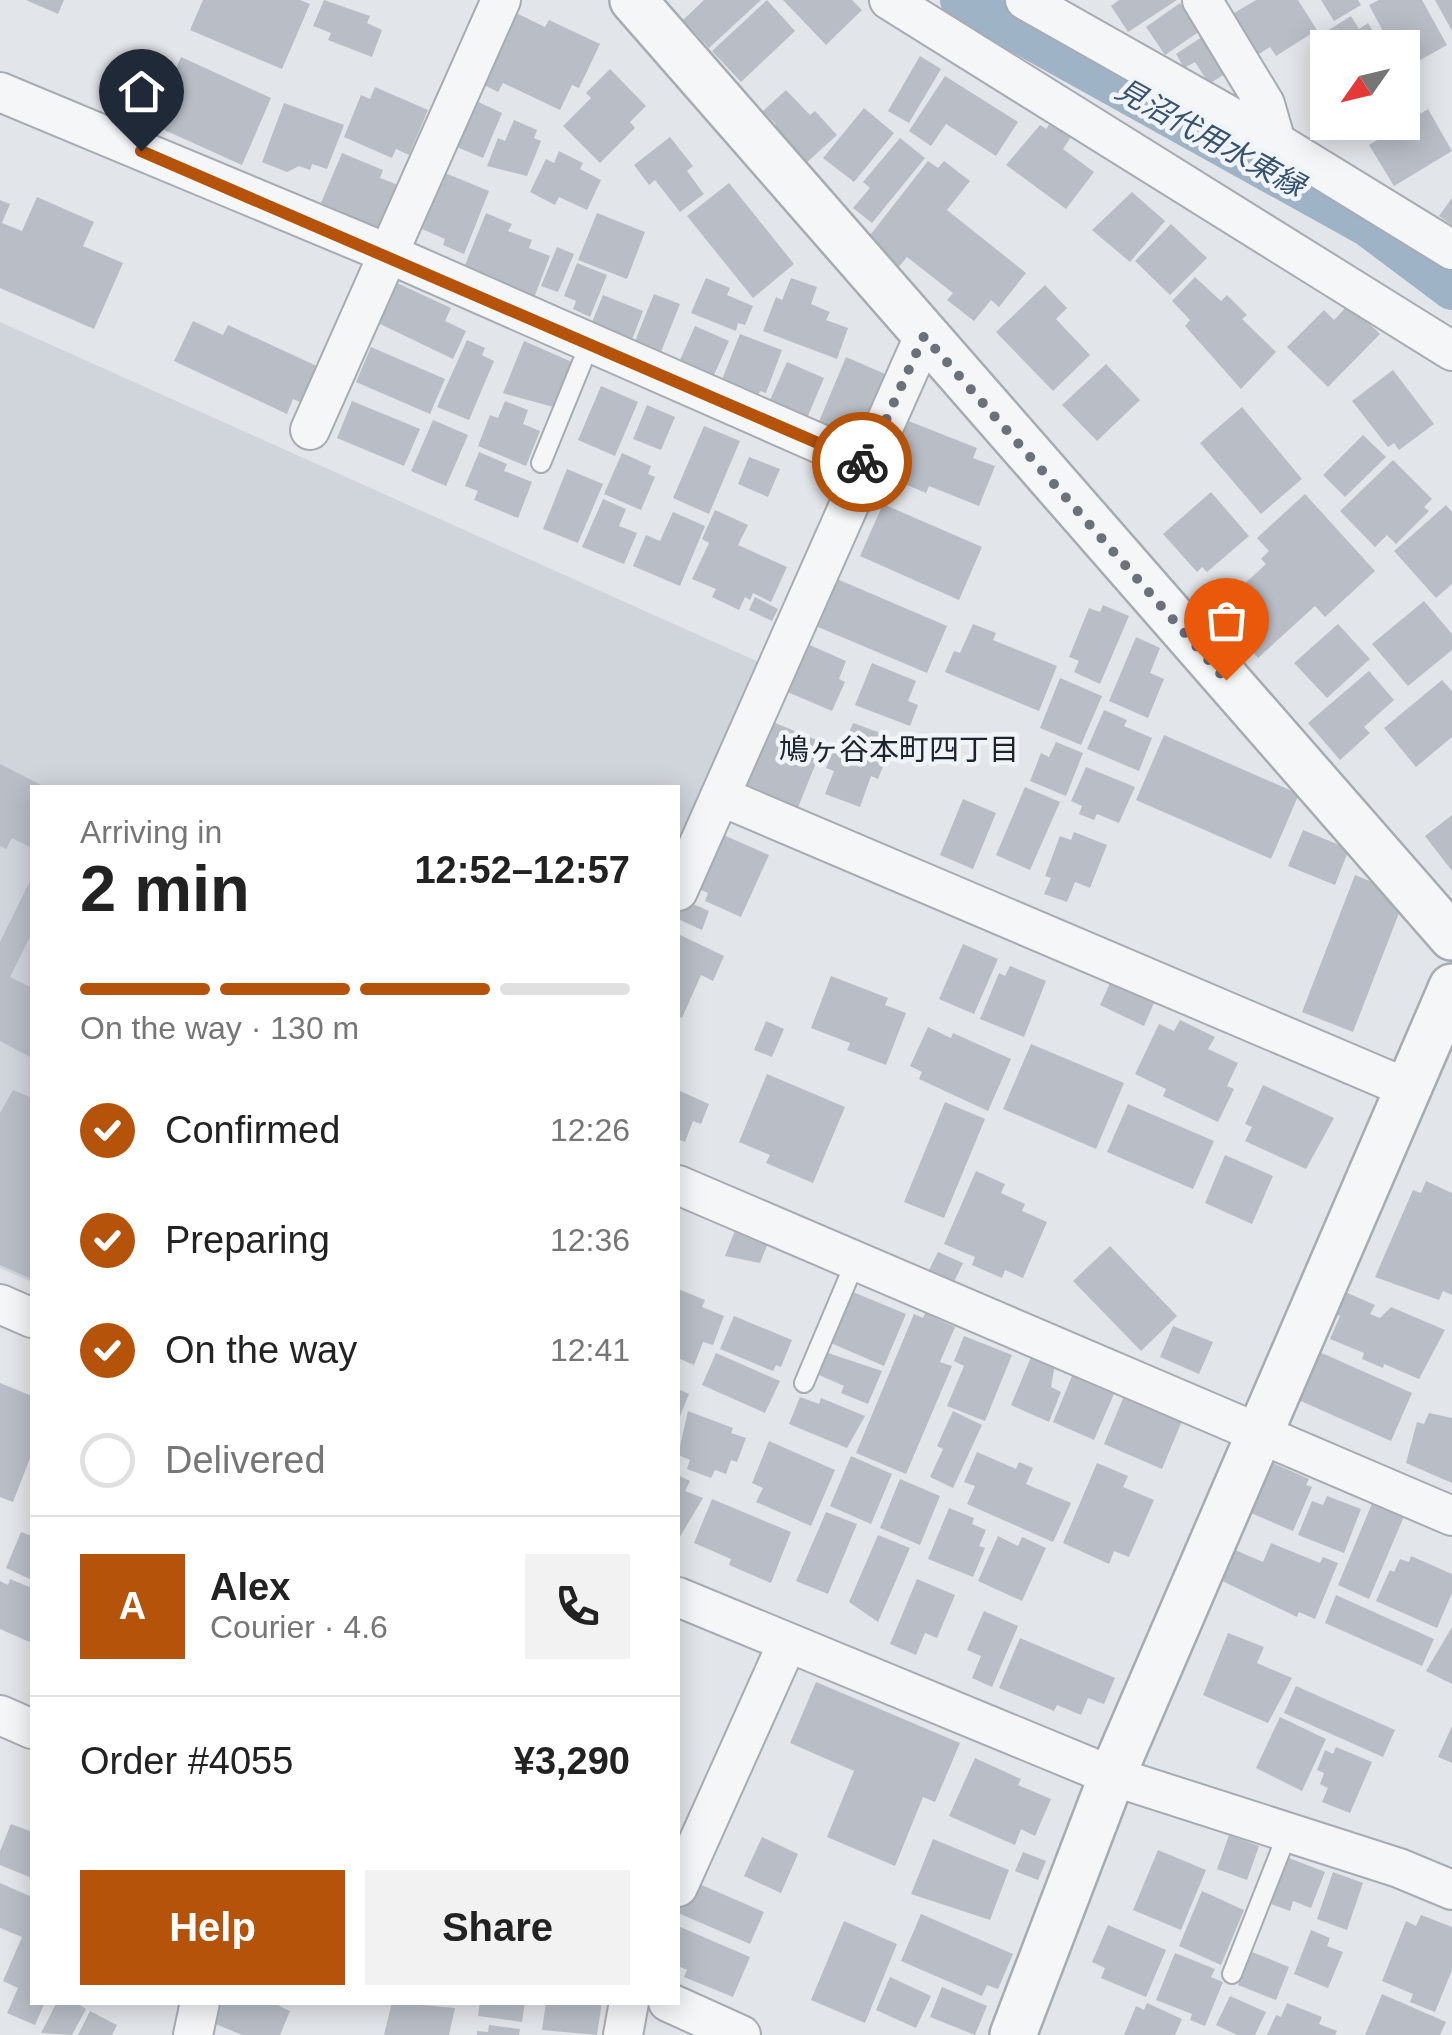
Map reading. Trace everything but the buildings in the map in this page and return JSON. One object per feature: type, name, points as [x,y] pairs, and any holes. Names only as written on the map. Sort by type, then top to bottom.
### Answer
[{"type":"street","points":[[310,430],[502,0]]},
{"type":"street","points":[[634,0],[1452,937]]},
{"type":"street","points":[[889,0],[1452,351]]},
{"type":"street","points":[[1025,0],[1276,142],[1452,250]]},
{"type":"street","points":[[1215,4],[1265,104],[1276,142]]},
{"type":"street","points":[[0,92],[388,254],[866,464]]},
{"type":"street","points":[[680,886],[924,336]]},
{"type":"street","points":[[720,796],[1408,1088]]},
{"type":"street","points":[[1013,2035],[1112,1776],[1452,987]]},
{"type":"street","points":[[680,1185],[1452,1516]]},
{"type":"street","points":[[0,1304],[30,1317]]},
{"type":"street","points":[[680,1599],[786,1646],[1112,1776],[1452,1890]]},
{"type":"street","points":[[680,1883],[786,1646]]},
{"type":"street","points":[[0,1715],[30,1728]]},
{"type":"street","points":[[192,2035],[199,2005]]},
{"type":"street","points":[[623,2035],[628,2005]]},
{"type":"street","points":[[675,2005],[742,2035]]},
{"type":"lane","points":[[541,463],[590,344]]},
{"type":"lane","points":[[804,1383],[856,1260]]},
{"type":"lane","points":[[1232,1974],[1288,1832]]},
{"type":"shaded area","points":[[0,322],[761,663],[680,844],[680,785],[30,785],[30,1281],[0,1268]]},
{"type":"waterway","name":"見沼代用水東縁","points":[[961,0],[1368,226],[1452,289]]},
{"type":"way so far","points":[[862,462],[866,464],[924,336],[1226,680]]},
{"type":"district","name":"鳩ヶ谷本町四丁目","points":[[899,750]]},
{"type":"route","points":[[141,151],[388,254],[862,462]]}]
